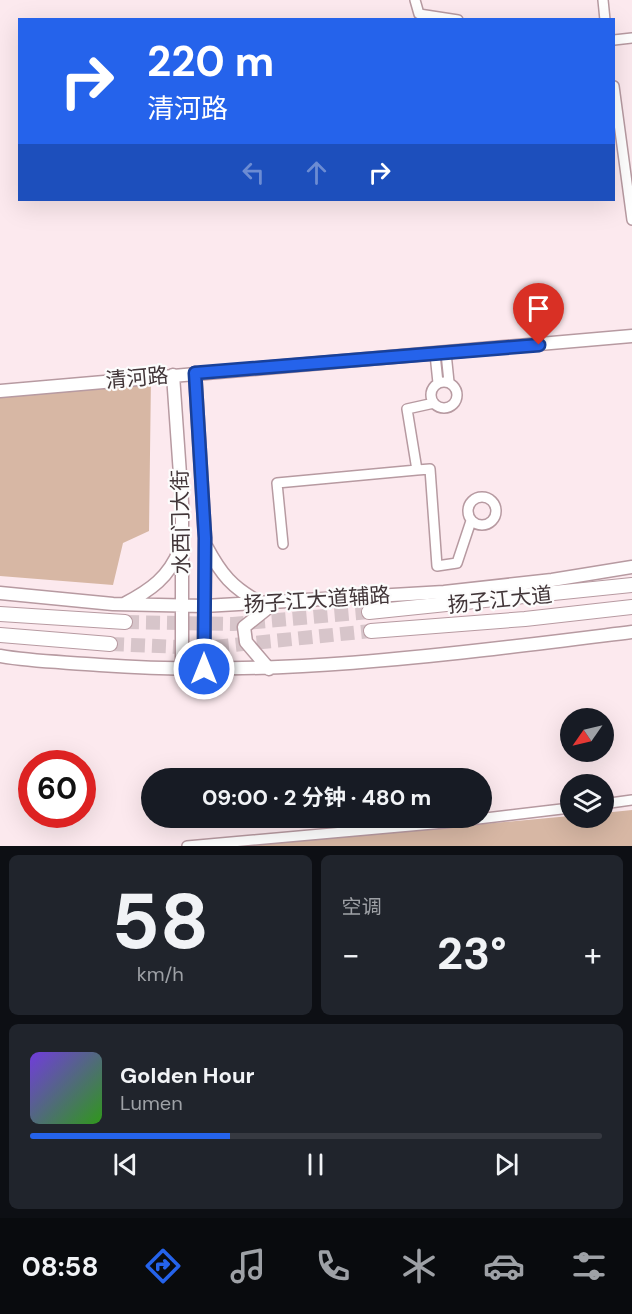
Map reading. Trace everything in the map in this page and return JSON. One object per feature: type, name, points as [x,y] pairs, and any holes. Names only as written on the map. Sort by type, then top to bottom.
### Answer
[{"type":"highway","name":"扬子江大道","points":[[369,612],[632,585]]},
{"type":"highway","name":"扬子江大道","points":[[371,631],[525,619],[632,607]]},
{"type":"highway","points":[[0,614],[125,622]]},
{"type":"highway","points":[[0,635],[110,644]]},
{"type":"main road","name":"清河路","points":[[0,391],[632,336]]},
{"type":"main road","name":"水西门大街","points":[[195,373],[205,543],[204,669]]},
{"type":"main road","name":"水西门大街","points":[[172,375],[182,502],[182,668]]},
{"type":"main road","points":[[123,605],[150,591],[172,568],[182,542]]},
{"type":"main road","points":[[205,543],[221,574],[244,595],[268,604],[244,627],[246,642],[269,669]]},
{"type":"main road","name":"扬子江大道辅路","points":[[0,593],[123,605],[268,604],[444,592],[552,580],[632,567]]},
{"type":"main road","points":[[0,656],[182,668],[269,669],[446,655],[632,632]]},
{"type":"street","points":[[416,0],[419,14],[445,18]]},
{"type":"street","points":[[603,0],[605,18]]},
{"type":"street","points":[[615,40],[632,38]]},
{"type":"street","points":[[615,93],[632,220]]},
{"type":"street","points":[[417,470],[407,409],[434,403],[445,408],[456,401],[456,388],[449,382],[440,354]]},
{"type":"street","points":[[434,403],[432,390],[438,383],[440,354]]},
{"type":"street","points":[[438,383],[449,382]]},
{"type":"street","points":[[283,544],[277,483],[430,469],[437,566],[456,563],[471,521]]},
{"type":"street","points":[[614,802],[632,800]]},
{"type":"street","points":[[187,846],[444,823],[560,809]]},
{"type":"shaded area","points":[[151,377],[149,531],[123,543],[113,585],[0,576],[0,391]]},
{"type":"shaded area","points":[[632,810],[632,846],[243,846],[439,828],[492,828],[492,823],[560,817],[560,828],[614,828],[614,812]]},
{"type":"tunnel","points":[[125,622],[233,624],[369,612]]},
{"type":"tunnel","points":[[110,644],[204,648],[371,631]]},
{"type":"route","points":[[204,669],[205,538],[195,373],[539,345]]}]
